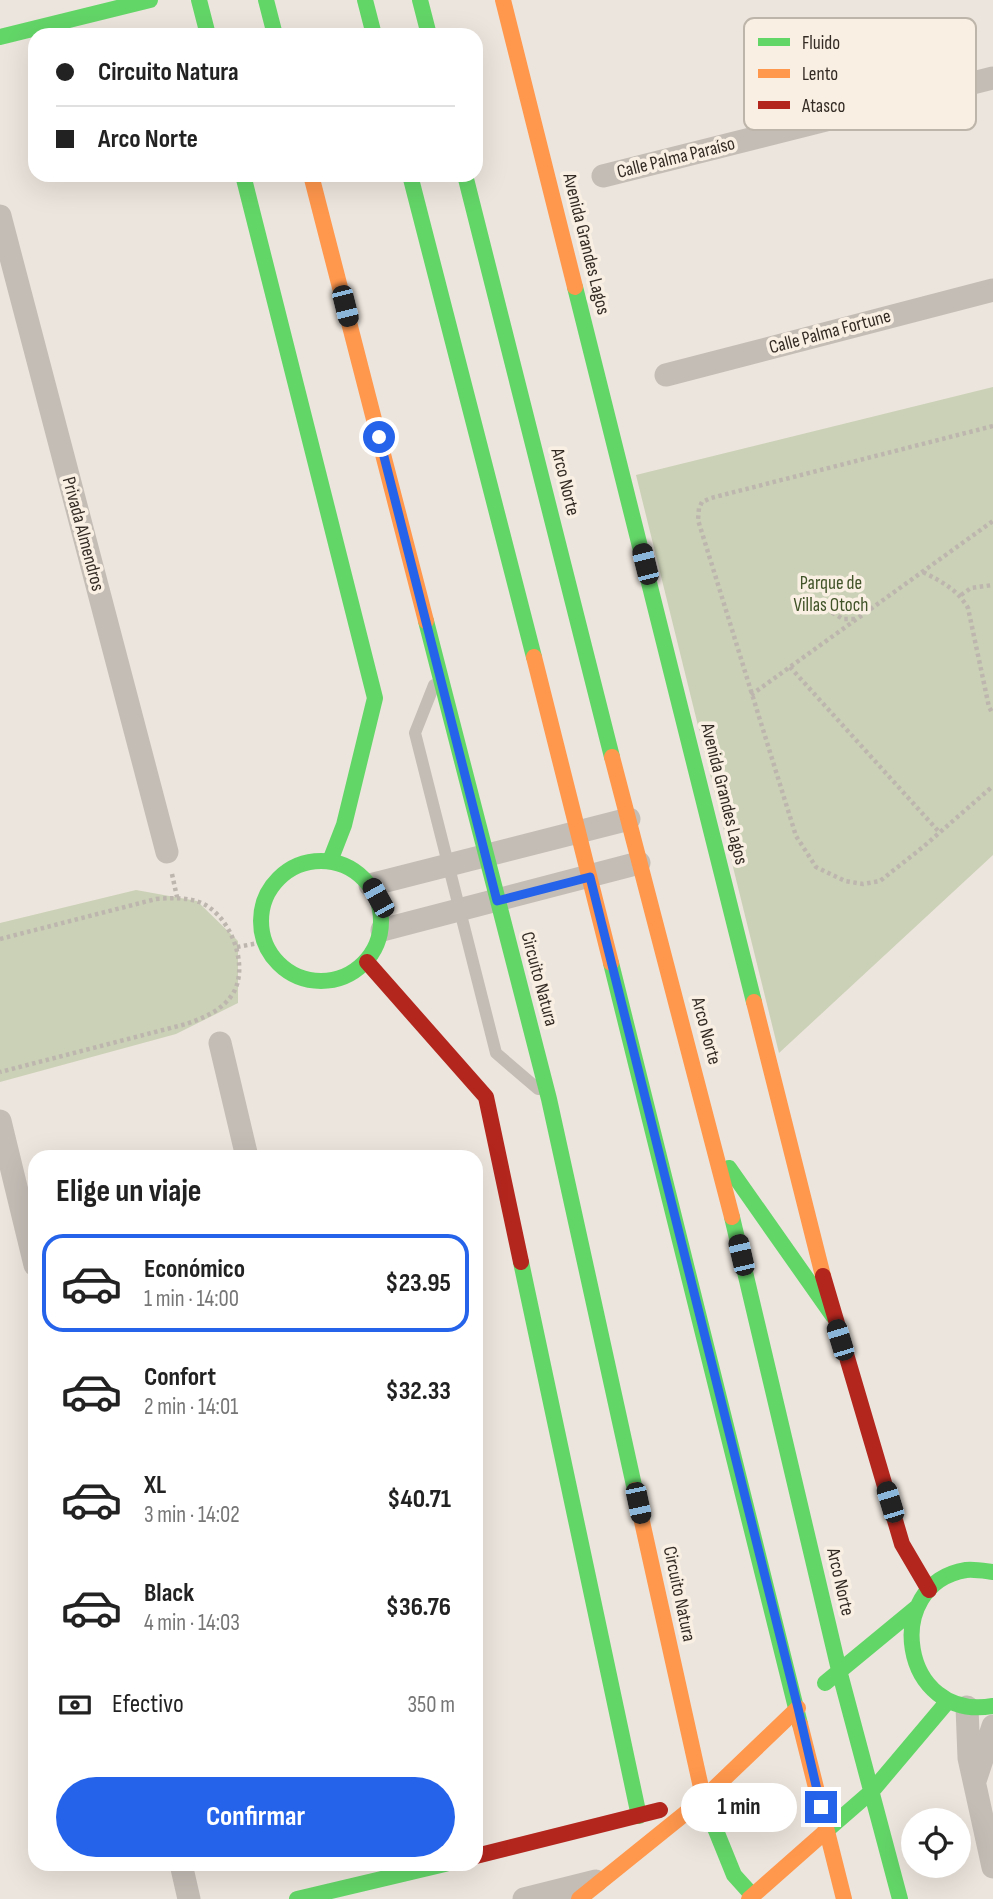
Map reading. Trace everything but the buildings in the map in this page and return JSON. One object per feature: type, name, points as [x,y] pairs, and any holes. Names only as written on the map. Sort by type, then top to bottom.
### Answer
[{"type":"street","points":[[36,28],[150,0]]},
{"type":"street","points":[[199,0],[206,28]]},
{"type":"street","points":[[266,0],[273,28]]},
{"type":"street","points":[[365,0],[372,28]]},
{"type":"street","points":[[420,0],[427,28]]},
{"type":"street","name":"Avenida Grandes Lagos","points":[[503,0],[833,1316],[902,1544],[929,1590]]},
{"type":"street","points":[[0,37],[28,30]]},
{"type":"street","name":"Calle Palma Paraíso","points":[[976,82],[993,78]]},
{"type":"street","name":"Calle Palma Paraíso","points":[[603,176],[786,130]]},
{"type":"street","points":[[245,182],[376,698],[344,825],[330,861]]},
{"type":"street","name":"Circuito Natura","points":[[313,182],[549,1099],[703,1799],[734,1875],[751,1897]]},
{"type":"street","points":[[412,182],[578,831],[806,1701],[826,1832],[844,1899]]},
{"type":"street","name":"Arco Norte","points":[[467,182],[639,863],[717,1151],[839,1670],[900,1899]]},
{"type":"street","name":"Privada Almendros","points":[[0,216],[167,852]]},
{"type":"street","name":"Calle Palma Fortune","points":[[666,375],[993,290]]},
{"type":"street","points":[[370,885],[629,819]]},
{"type":"street","points":[[309,861],[330,861],[352,869],[370,885],[378,898],[382,930],[367,961],[341,978],[310,981],[290,973],[274,960],[264,942],[260,921],[264,901],[274,883],[290,869],[309,861]]},
{"type":"street","points":[[382,930],[639,863]]},
{"type":"street","points":[[367,961],[486,1097],[639,1816]]},
{"type":"street","points":[[220,1043],[245,1150]]},
{"type":"street","points":[[0,1121],[28,1236]]},
{"type":"street","points":[[717,1151],[833,1316]]},
{"type":"street","points":[[579,1899],[703,1799],[839,1670],[916,1608],[929,1590],[945,1577],[965,1571],[991,1569]]},
{"type":"street","points":[[916,1608],[909,1630],[910,1651],[917,1672],[930,1689],[958,1704],[993,1706]]},
{"type":"street","points":[[958,1704],[993,1867]]},
{"type":"street","points":[[751,1897],[872,1791],[958,1704]]},
{"type":"street","points":[[974,1787],[993,1726]]},
{"type":"street","points":[[483,1854],[703,1799]]},
{"type":"street","points":[[182,1871],[189,1899]]},
{"type":"street","points":[[297,1899],[401,1871]]},
{"type":"street","points":[[524,1899],[600,1880]]},
{"type":"lane","points":[[439,672],[415,733],[496,1053],[549,1099]]},
{"type":"path","points":[[993,426],[702,502],[698,520],[796,836],[816,867],[845,881],[863,884],[880,881],[993,786]]},
{"type":"path","points":[[751,695],[993,521]]},
{"type":"path","points":[[923,572],[953,588],[961,595],[968,608],[989,707],[993,714]]},
{"type":"path","points":[[961,595],[971,588],[993,585]]},
{"type":"path","points":[[826,609],[843,620],[859,619]]},
{"type":"path","points":[[790,667],[940,833]]},
{"type":"path","points":[[0,939],[156,899],[177,897],[202,902],[225,922],[237,947],[240,972],[232,995],[211,1014],[187,1024],[0,1072]]},
{"type":"path","points":[[237,947],[264,942]]},
{"type":"green space","name":"Parque de Villas Otoch","points":[[993,387],[993,855],[779,1053],[636,475]]},
{"type":"green space","points":[[136,890],[197,901],[238,941],[238,1003],[176,1034],[0,1082],[0,923]]},
{"type":"traffic: fast","points":[[36,28],[150,0]]},
{"type":"traffic: fast","points":[[199,0],[206,28]]},
{"type":"traffic: fast","points":[[266,0],[273,28]]},
{"type":"traffic: fast","points":[[365,0],[372,28]]},
{"type":"traffic: fast","points":[[420,0],[427,28]]},
{"type":"traffic: fast","points":[[0,37],[28,30]]},
{"type":"traffic: fast","points":[[245,182],[375,698],[344,825],[330,861]]},
{"type":"traffic: fast","points":[[412,182],[534,657]]},
{"type":"traffic: fast","points":[[467,182],[612,757]]},
{"type":"traffic: fast","points":[[575,287],[754,1002]]},
{"type":"traffic: fast","points":[[426,621],[549,1099],[635,1490]]},
{"type":"traffic: fast","points":[[321,861],[344,865],[364,878],[377,898],[381,921],[377,944],[364,964],[344,977],[321,981],[298,977],[278,964],[265,944],[261,921],[265,898],[278,878],[298,865],[321,861]]},
{"type":"traffic: fast","points":[[611,963],[800,1724]]},
{"type":"traffic: fast","points":[[729,1168],[833,1316]]},
{"type":"traffic: fast","points":[[732,1217],[839,1670],[900,1899]]},
{"type":"traffic: fast","points":[[521,1262],[639,1816]]},
{"type":"traffic: fast","points":[[993,1572],[966,1570],[939,1581],[921,1599],[913,1623],[913,1649],[921,1674],[938,1693],[962,1705],[993,1706]]},
{"type":"traffic: fast","points":[[825,1683],[916,1608]]},
{"type":"traffic: fast","points":[[826,1831],[872,1791],[948,1701]]},
{"type":"traffic: fast","points":[[704,1801],[734,1875],[753,1896]]},
{"type":"traffic: fast","points":[[297,1899],[415,1871]]},
{"type":"traffic: slow","points":[[503,0],[575,287]]},
{"type":"traffic: slow","points":[[313,182],[426,621]]},
{"type":"traffic: slow","points":[[534,657],[611,963]]},
{"type":"traffic: slow","points":[[612,757],[732,1217]]},
{"type":"traffic: slow","points":[[754,1002],[823,1276]]},
{"type":"traffic: slow","points":[[635,1490],[704,1801]]},
{"type":"traffic: slow","points":[[579,1899],[703,1799],[798,1708]]},
{"type":"traffic: slow","points":[[800,1724],[844,1899]]},
{"type":"traffic: slow","points":[[749,1899],[826,1831]]},
{"type":"traffic: jam","points":[[367,962],[486,1097],[521,1262]]},
{"type":"traffic: jam","points":[[823,1276],[902,1544],[929,1590]]},
{"type":"traffic: jam","points":[[483,1854],[660,1810]]},
{"type":"route","points":[[379,437],[497,901],[590,877],[821,1807]]}]
